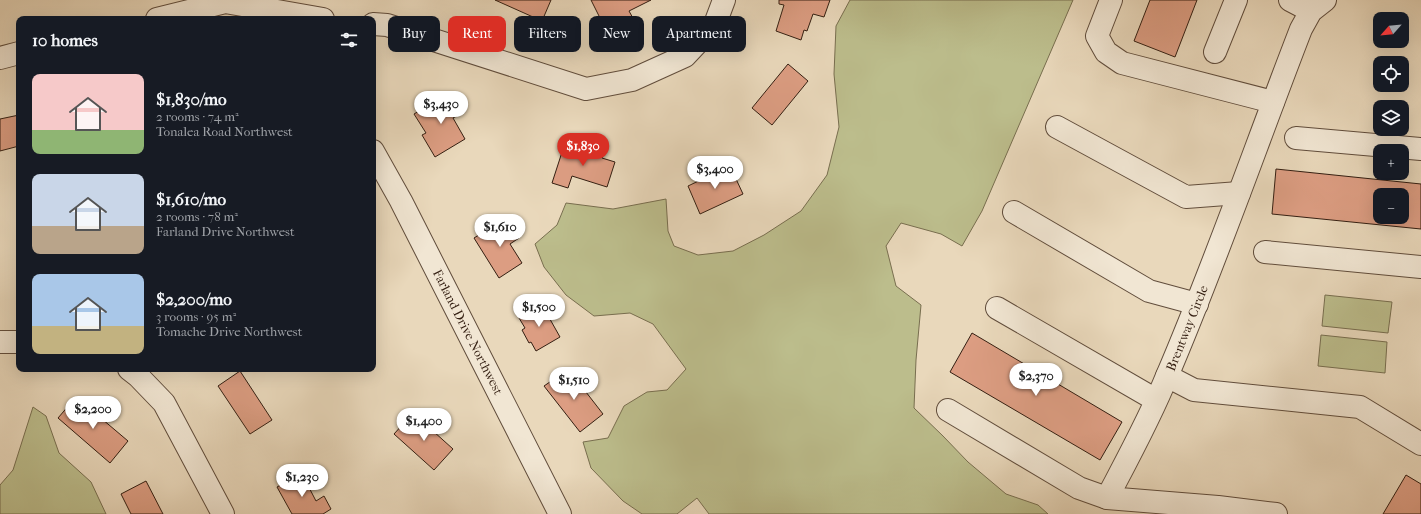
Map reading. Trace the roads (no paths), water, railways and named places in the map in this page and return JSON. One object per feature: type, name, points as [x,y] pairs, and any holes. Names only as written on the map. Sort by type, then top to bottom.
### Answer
[{"type":"street","points":[[376,24],[387,25],[586,89],[632,80],[685,56],[715,24],[724,0]]},
{"type":"street","points":[[1111,0],[1096,36],[1106,52],[1122,63],[1273,102]]},
{"type":"street","points":[[1215,52],[1236,0]]},
{"type":"street","points":[[1290,0],[1318,5]]},
{"type":"street","points":[[169,16],[225,2],[299,16]]},
{"type":"street","name":"Brentway Circle","points":[[1107,498],[1167,376],[1239,193],[1301,29],[1318,5]]},
{"type":"street","points":[[0,58],[16,54]]},
{"type":"street","points":[[1057,126],[1186,197],[1239,193]]},
{"type":"street","points":[[1296,138],[1421,149]]},
{"type":"street","name":"Farland Drive Northwest","points":[[376,156],[401,201],[560,514]]},
{"type":"street","points":[[1014,212],[1149,291],[1196,304]]},
{"type":"street","points":[[1265,252],[1421,267]]},
{"type":"street","points":[[997,308],[1156,400]]},
{"type":"street","points":[[0,342],[16,342]]},
{"type":"street","points":[[133,372],[164,403],[223,514]]},
{"type":"street","points":[[1167,376],[1194,390],[1360,407],[1421,444]]},
{"type":"street","points":[[948,410],[1079,488],[1107,498],[1218,507],[1276,514]]}]
